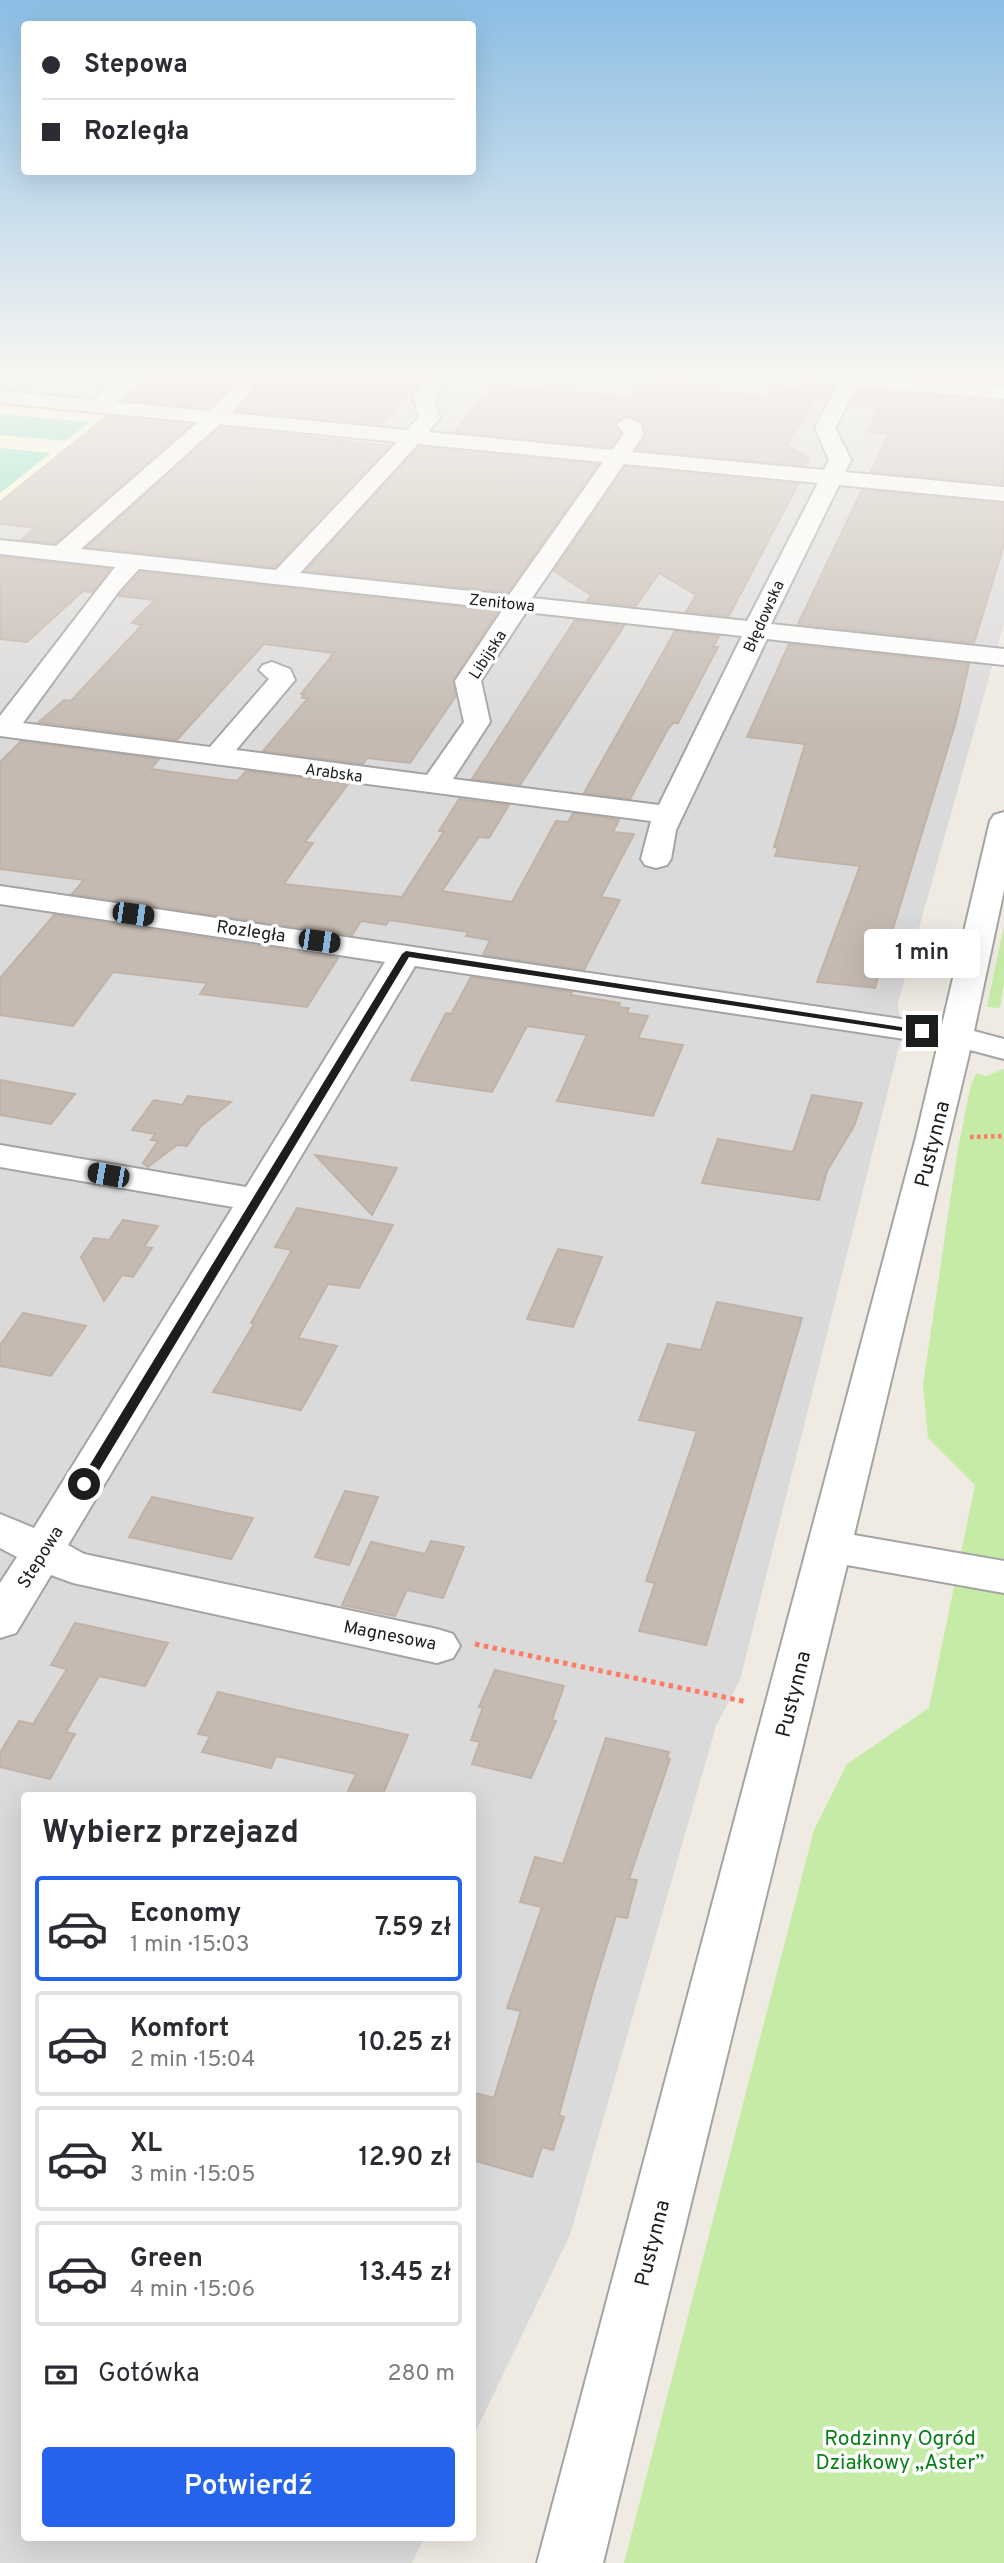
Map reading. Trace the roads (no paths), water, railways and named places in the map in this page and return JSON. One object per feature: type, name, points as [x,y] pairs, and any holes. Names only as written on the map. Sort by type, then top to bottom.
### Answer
[{"type":"street","points":[[61,554],[126,497]]},
{"type":"street","points":[[282,578],[358,497]]},
{"type":"street","name":"Libijska","points":[[434,786],[477,722],[468,681],[518,604],[522,592],[589,497]]},
{"type":"street","name":"Błędowska","points":[[656,859],[661,830],[757,630],[761,616],[821,497]]},
{"type":"street","name":"Zenitowa","points":[[0,547],[1004,657]]},
{"type":"street","points":[[3,728],[110,586],[133,562]]},
{"type":"street","points":[[216,756],[282,680],[281,675],[272,670]]},
{"type":"street","name":"Arabska","points":[[3,728],[668,815]]},
{"type":"street","name":"Pustynna","points":[[570,2563],[831,1547],[981,1043],[1004,823]]},
{"type":"street","name":"Rozległa","points":[[0,895],[406,954],[981,1043]]},
{"type":"street","name":"Stepowa","points":[[0,1621],[406,954]]},
{"type":"street","points":[[0,1156],[256,1200]]},
{"type":"street","name":"Magnesowa","points":[[0,1529],[73,1567],[437,1646]]},
{"type":"street","points":[[831,1547],[1004,1577]]},
{"type":"park label","name":"Rodzinny Ogród Działkowy „Aster”","points":[[900,2450]]}]
